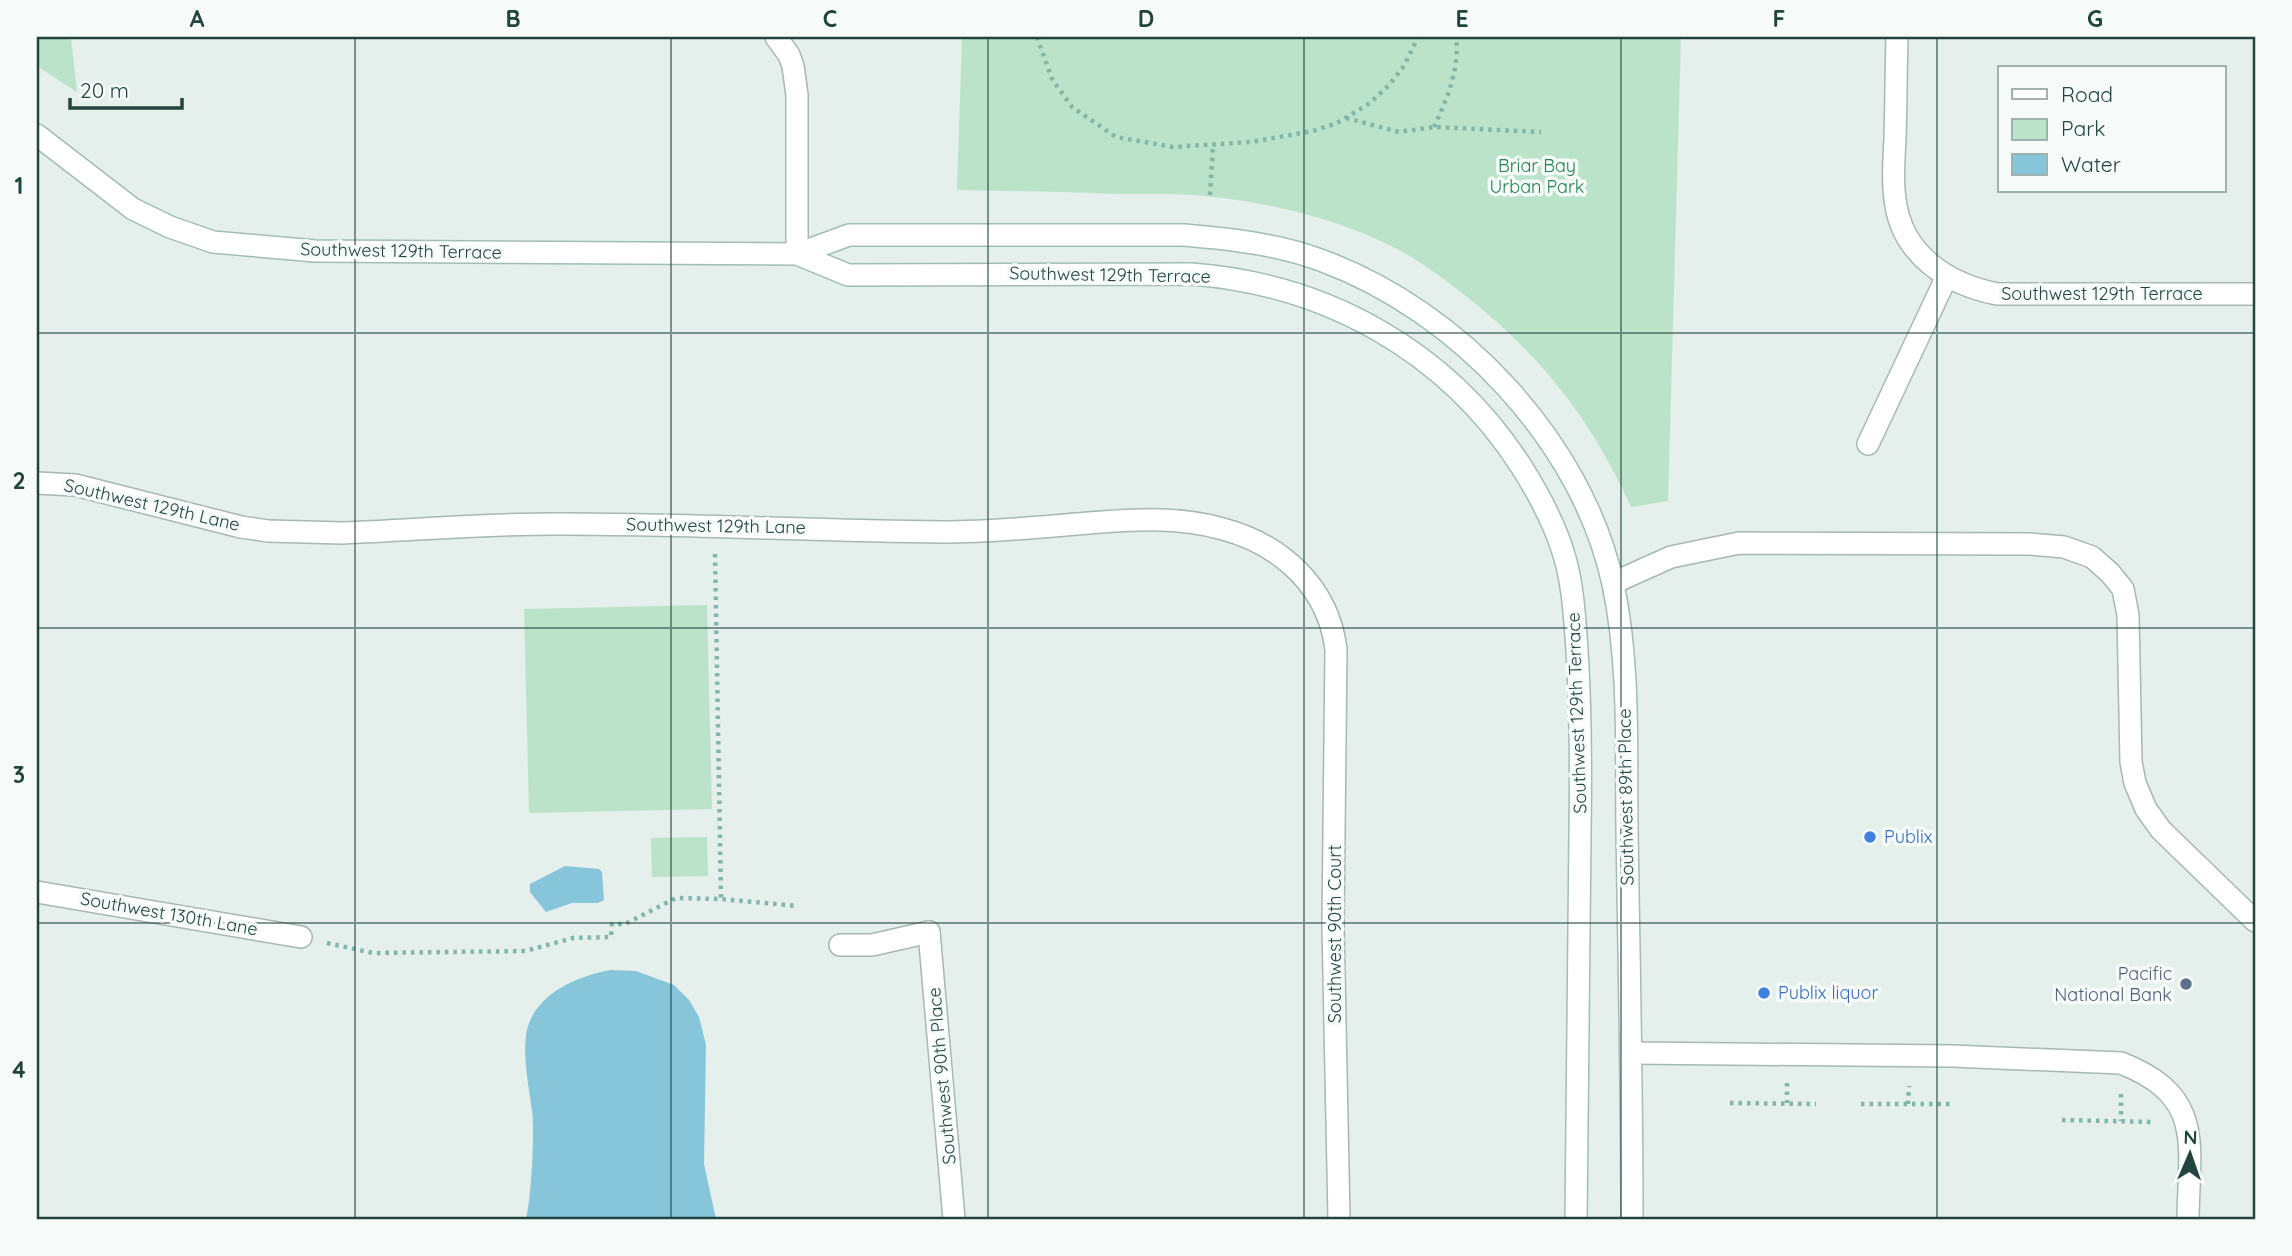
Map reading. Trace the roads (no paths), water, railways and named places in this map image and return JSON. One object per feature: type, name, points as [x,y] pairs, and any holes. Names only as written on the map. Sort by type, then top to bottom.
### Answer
[{"type":"street","points":[[776,37],[789,55],[793,66],[797,95],[797,254]]},
{"type":"street","name":"Southwest 129th Terrace","points":[[1897,37],[1895,201],[1906,234],[1918,254],[1931,267],[1972,289],[1997,294],[2255,294]]},
{"type":"street","name":"Southwest 129th Terrace","points":[[37,135],[133,209],[170,227],[213,242],[315,251],[797,254],[849,235],[1160,234],[1254,242],[1323,261],[1386,290],[1463,345],[1519,400]]},
{"type":"street","name":"Southwest 129th Terrace","points":[[797,254],[848,275],[1191,274],[1225,277],[1279,288],[1336,308],[1406,348],[1460,390],[1505,442],[1548,515],[1564,554],[1573,598],[1581,720],[1576,1219]]},
{"type":"street","points":[[1868,444],[1947,276]]},
{"type":"street","name":"Southwest 89th Place","points":[[1519,400],[1554,448],[1575,485],[1593,522],[1613,583],[1624,666],[1632,1219]]},
{"type":"street","name":"Southwest 129th Lane","points":[[37,483],[75,485],[242,527],[309,533],[562,523],[967,531],[1143,518],[1177,519],[1226,529],[1292,563],[1322,601],[1331,620],[1336,649]]},
{"type":"street","points":[[1613,583],[1671,557],[1739,543],[2030,544],[2064,547],[2092,557],[2123,589],[2130,649],[2131,762],[2135,783],[2146,808],[2161,830],[2255,921]]},
{"type":"street","name":"Southwest 90th Court","points":[[1336,649],[1333,925],[1339,1219]]},
{"type":"street","name":"Southwest 130th Lane","points":[[37,892],[301,937]]},
{"type":"street","name":"Southwest 90th Place","points":[[840,946],[872,945],[929,932],[954,1219]]},
{"type":"street","points":[[1631,1052],[1952,1056],[2121,1063],[2160,1083],[2180,1103],[2187,1120],[2189,1140],[2188,1219]]},
{"type":"water","points":[[565,866],[599,869],[602,872],[604,900],[598,903],[572,903],[546,912],[530,892],[530,884]]},
{"type":"water","points":[[611,970],[636,971],[674,985],[689,1000],[699,1017],[706,1045],[704,1164],[716,1219],[526,1219],[533,1149],[533,1121],[525,1054],[530,1021],[546,998],[558,990],[584,977]]},
{"type":"place","name":"Publix","points":[[1870,837]]},
{"type":"place","name":"Pacific National Bank","points":[[2186,984]]},
{"type":"place","name":"Publix liquor","points":[[1764,993]]},
{"type":"park label","name":"Briar Bay Urban Park","points":[[1537,176]]}]
